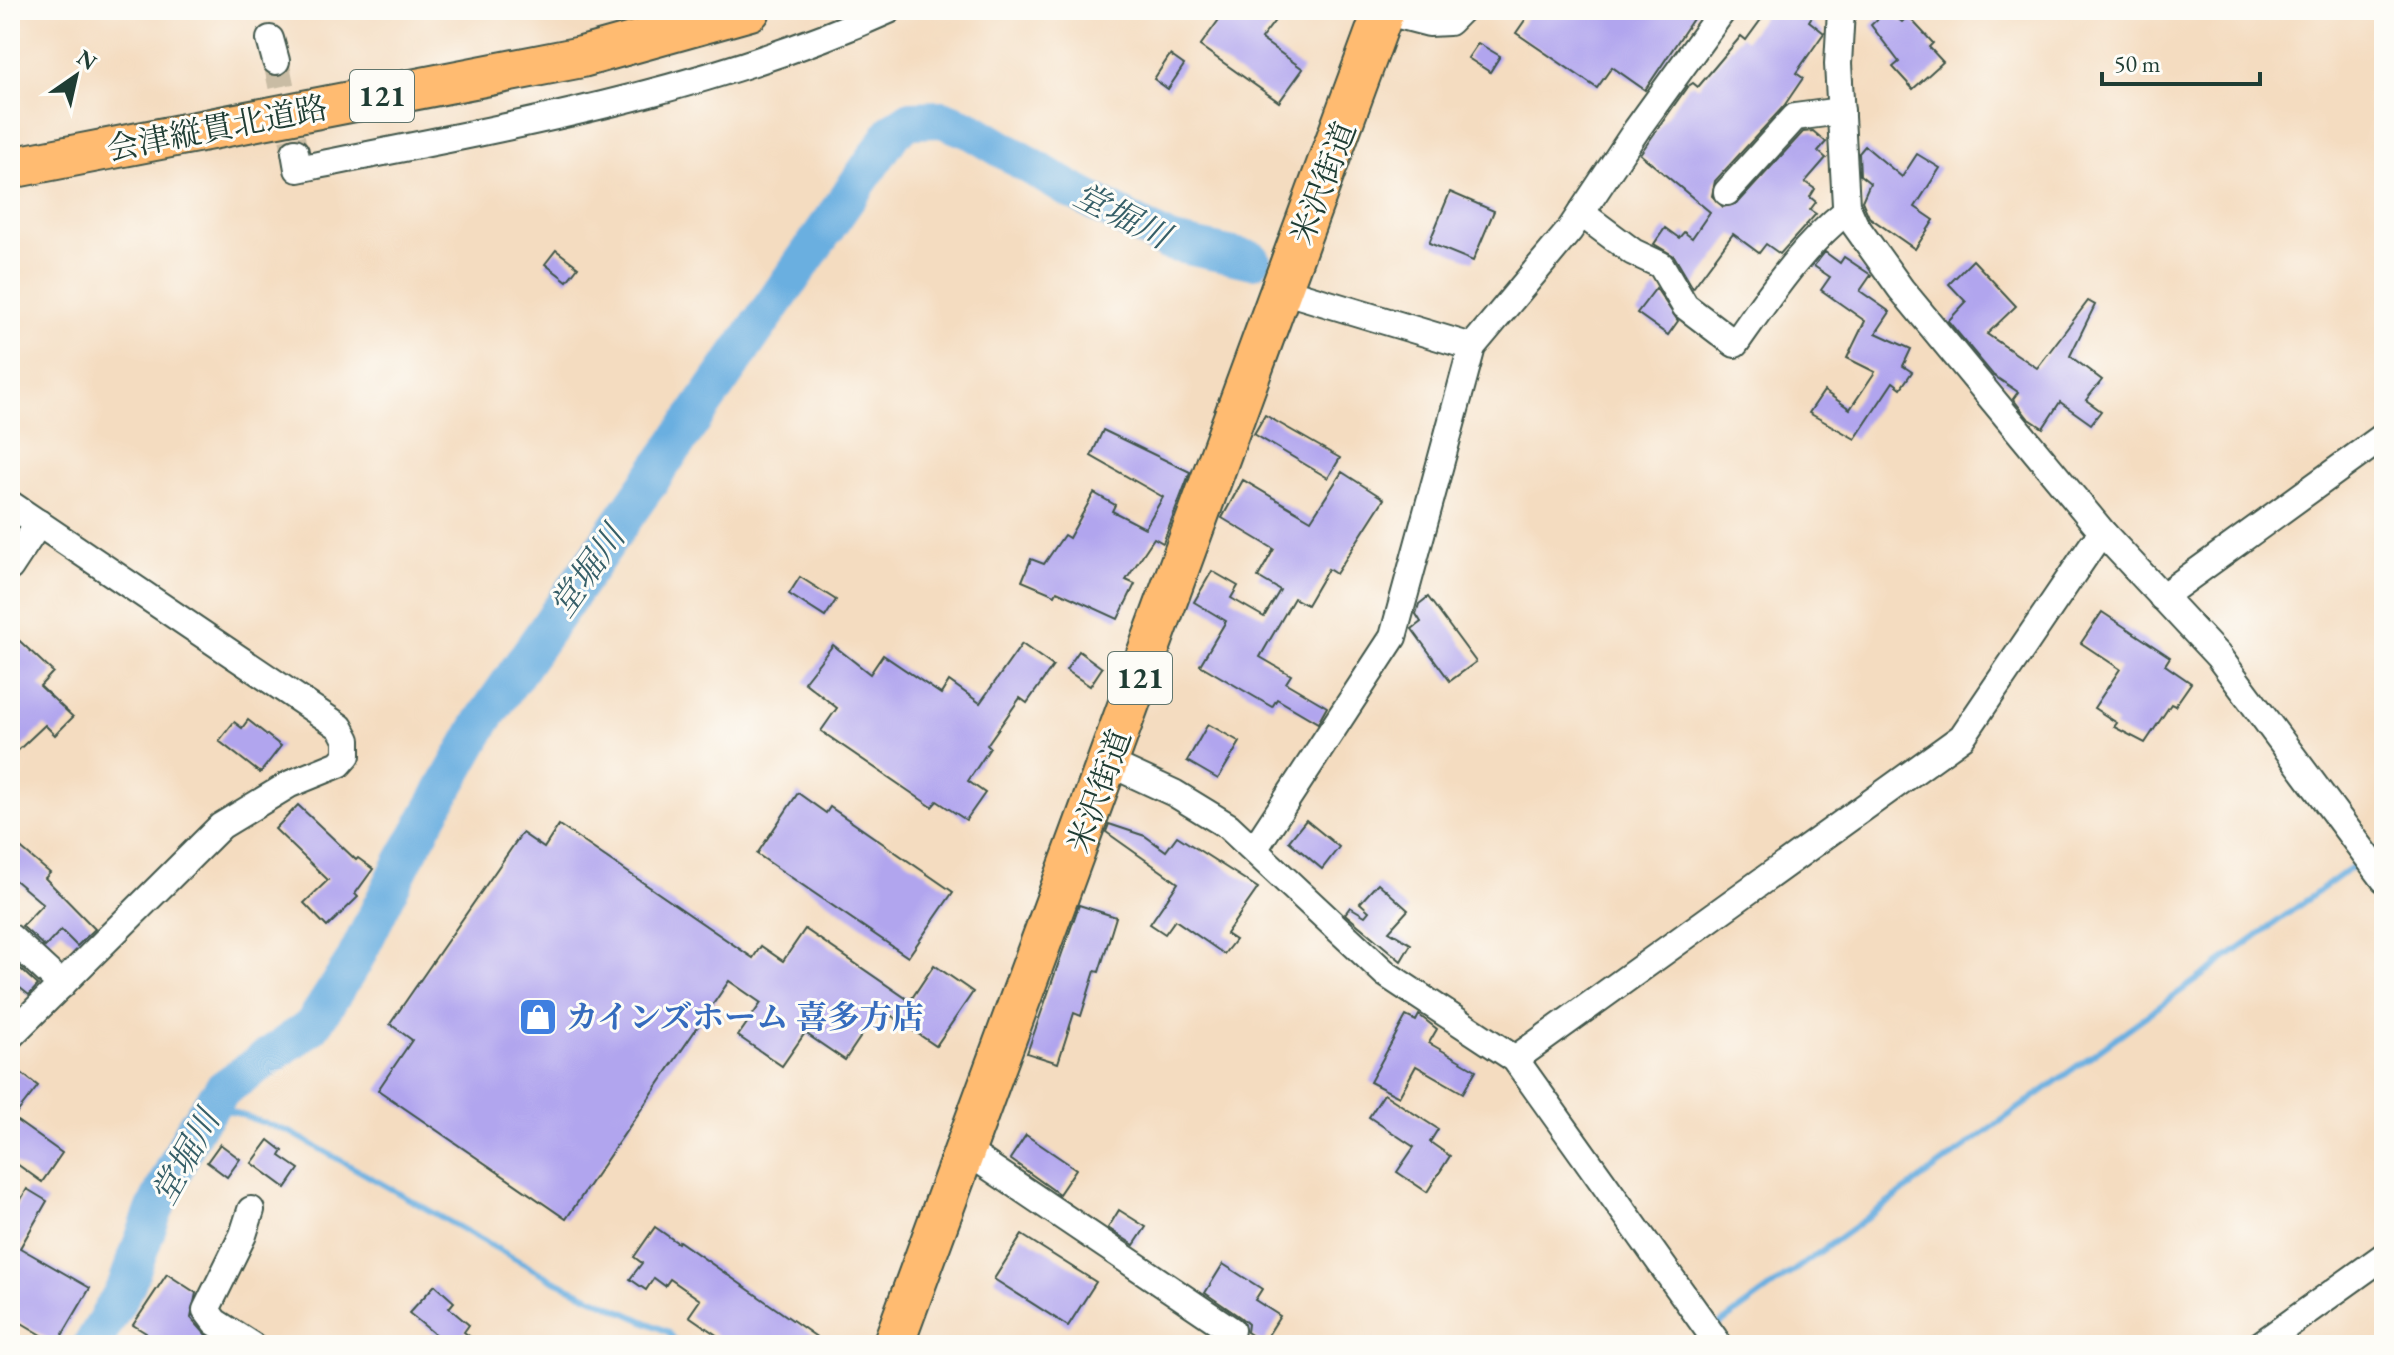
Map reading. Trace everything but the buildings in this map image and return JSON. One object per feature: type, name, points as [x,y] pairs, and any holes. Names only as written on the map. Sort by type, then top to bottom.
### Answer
[{"type":"highway","name":"会津縦貫北道路","points":[[10,142],[516,44],[667,10]]},
{"type":"highway","name":"会津縦貫北道路","points":[[10,168],[582,57],[750,10]]},
{"type":"highway","name":"米沢街道","points":[[893,1345],[1109,763],[1382,11]]},
{"type":"street","points":[[295,152],[298,169],[536,122],[703,76],[889,10]]},
{"type":"street","points":[[1382,11],[1429,23],[1449,22],[1461,10]]},
{"type":"street","points":[[1257,845],[1393,637],[1472,347],[1581,213],[1723,10]]},
{"type":"street","points":[[1841,10],[1841,111],[1848,210],[1901,289],[2104,534],[2218,656],[2381,869]]},
{"type":"street","points":[[1727,192],[1795,117],[1841,111]]},
{"type":"street","points":[[1581,213],[1633,252],[1661,265],[1685,306],[1735,344],[1790,268],[1822,231],[1848,210]]},
{"type":"street","points":[[1282,290],[1472,347]]},
{"type":"street","points":[[2162,597],[2384,436]]},
{"type":"street","points":[[10,504],[281,685],[340,727],[347,740],[347,755],[339,764],[290,784],[221,826],[10,1036]]},
{"type":"street","points":[[10,567],[39,523]]},
{"type":"street","points":[[1515,1059],[1962,737],[2093,544],[2104,534]]},
{"type":"street","points":[[1109,763],[1174,793],[1228,826],[1386,974],[1515,1059],[1719,1345]]},
{"type":"street","points":[[10,937],[62,985]]},
{"type":"street","points":[[966,1151],[1231,1330]]},
{"type":"street","points":[[251,1210],[243,1235],[206,1310],[215,1322],[251,1345]]},
{"type":"street","points":[[2260,1345],[2384,1256]]},
{"type":"waterway","name":"堂堀川","points":[[92,1345],[126,1286],[155,1208],[195,1127],[223,1089],[312,1026],[353,963],[404,860],[482,722],[894,131],[910,120],[942,119],[972,131],[1067,188],[1169,242],[1252,260]]},
{"type":"waterway","points":[[2374,851],[2384,844]]},
{"type":"waterway","points":[[1716,1327],[2362,860]]},
{"type":"waterway","points":[[213,1105],[290,1132],[551,1279],[668,1332],[679,1345]]},
{"type":"waterway","points":[[1690,1345],[1703,1335]]},
{"type":"tunnel","points":[[276,61],[295,152]]},
{"type":"place","name":"カインズホーム 喜多方店","points":[[538,1017]]}]
